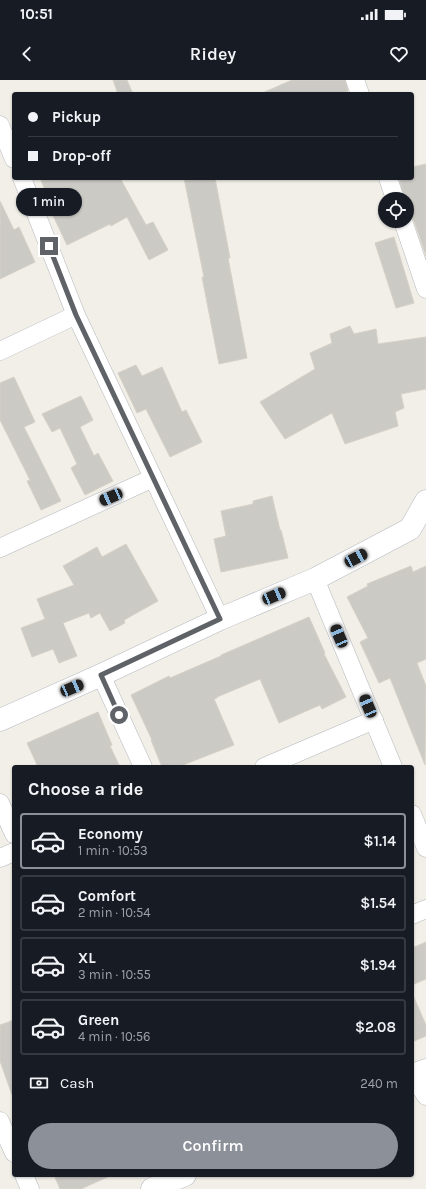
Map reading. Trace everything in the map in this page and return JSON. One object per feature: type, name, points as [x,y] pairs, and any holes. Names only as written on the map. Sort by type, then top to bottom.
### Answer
[{"type":"street","points":[[355,80],[359,92]]},
{"type":"street","points":[[5,135],[12,154]]},
{"type":"street","points":[[23,180],[76,315],[220,619]]},
{"type":"street","points":[[389,180],[393,192]]},
{"type":"street","points":[[405,228],[426,289]]},
{"type":"street","points":[[0,351],[76,315]]},
{"type":"street","points":[[0,548],[153,478]]},
{"type":"street","points":[[0,720],[101,675],[220,619],[315,579],[410,529],[426,501]]},
{"type":"street","points":[[315,579],[392,765]]},
{"type":"street","points":[[101,675],[143,765]]},
{"type":"street","points":[[269,765],[374,720]]},
{"type":"street","points":[[0,803],[12,830]]},
{"type":"street","points":[[414,819],[426,848]]},
{"type":"street","points":[[0,858],[12,853]]},
{"type":"street","points":[[414,914],[426,909]]},
{"type":"street","points":[[414,1074],[426,1070]]},
{"type":"street","points":[[414,1078],[426,1096]]},
{"type":"street","points":[[0,1121],[12,1148]]},
{"type":"street","points":[[25,1177],[30,1189]]},
{"type":"building","points":[[113,80],[127,80],[132,92],[117,92]]},
{"type":"building","points":[[292,80],[345,80],[348,91],[345,92],[265,92]]},
{"type":"building","points":[[426,164],[426,256],[414,221],[414,192],[403,192],[400,180],[414,180],[414,167]]},
{"type":"building","points":[[41,180],[121,180],[146,225],[153,222],[168,250],[149,260],[127,217],[111,226],[110,224],[67,245],[48,205],[51,204]]},
{"type":"building","points":[[184,180],[215,180],[230,258],[228,258],[247,358],[219,364],[202,277],[204,277]]},
{"type":"building","points":[[0,201],[14,230],[19,227],[35,262],[0,279]]},
{"type":"building","points":[[394,237],[414,303],[396,308],[375,243]]},
{"type":"building","points":[[350,326],[354,334],[376,329],[378,344],[426,337],[426,389],[401,394],[404,408],[395,412],[398,426],[345,444],[332,413],[285,439],[260,402],[315,369],[310,353],[332,343],[330,334]]},
{"type":"building","points":[[136,365],[142,376],[162,367],[182,412],[186,410],[202,442],[170,457],[146,409],[137,413],[118,373]]},
{"type":"building","points":[[14,377],[35,422],[24,427],[61,501],[41,510],[27,481],[30,480],[0,420],[0,383]]},
{"type":"building","points":[[81,396],[93,420],[80,427],[94,456],[98,453],[113,481],[85,495],[71,468],[77,464],[60,428],[52,432],[42,414]]},
{"type":"building","points":[[272,496],[288,558],[221,572],[214,539],[226,536],[221,511],[253,504],[253,501]]},
{"type":"building","points":[[126,544],[158,601],[124,620],[125,623],[110,631],[100,613],[91,618],[89,613],[63,623],[77,656],[59,663],[53,649],[32,657],[21,628],[45,619],[37,599],[74,585],[63,566],[97,547],[102,557]]},
{"type":"building","points":[[411,566],[413,572],[426,566],[426,659],[417,663],[426,686],[425,765],[390,678],[379,683],[360,642],[368,638],[347,597],[368,586],[367,584]]},
{"type":"building","points":[[309,617],[325,653],[324,654],[346,697],[322,709],[320,705],[279,723],[260,679],[214,699],[234,745],[183,765],[161,765],[152,740],[131,695],[169,676],[170,678]]},
{"type":"building","points":[[98,712],[112,745],[110,746],[119,765],[37,765],[27,743]]},
{"type":"building","points":[[426,942],[426,979],[414,984],[414,947]]},
{"type":"building","points":[[414,998],[426,1025],[426,1036],[414,1041]]},
{"type":"building","points":[[12,1021],[12,1095],[0,1061],[0,1025]]},
{"type":"building","points":[[55,1177],[108,1177],[81,1189],[60,1189]]},
{"type":"route","points":[[49,246],[76,315],[220,619],[101,675],[119,715]]}]
